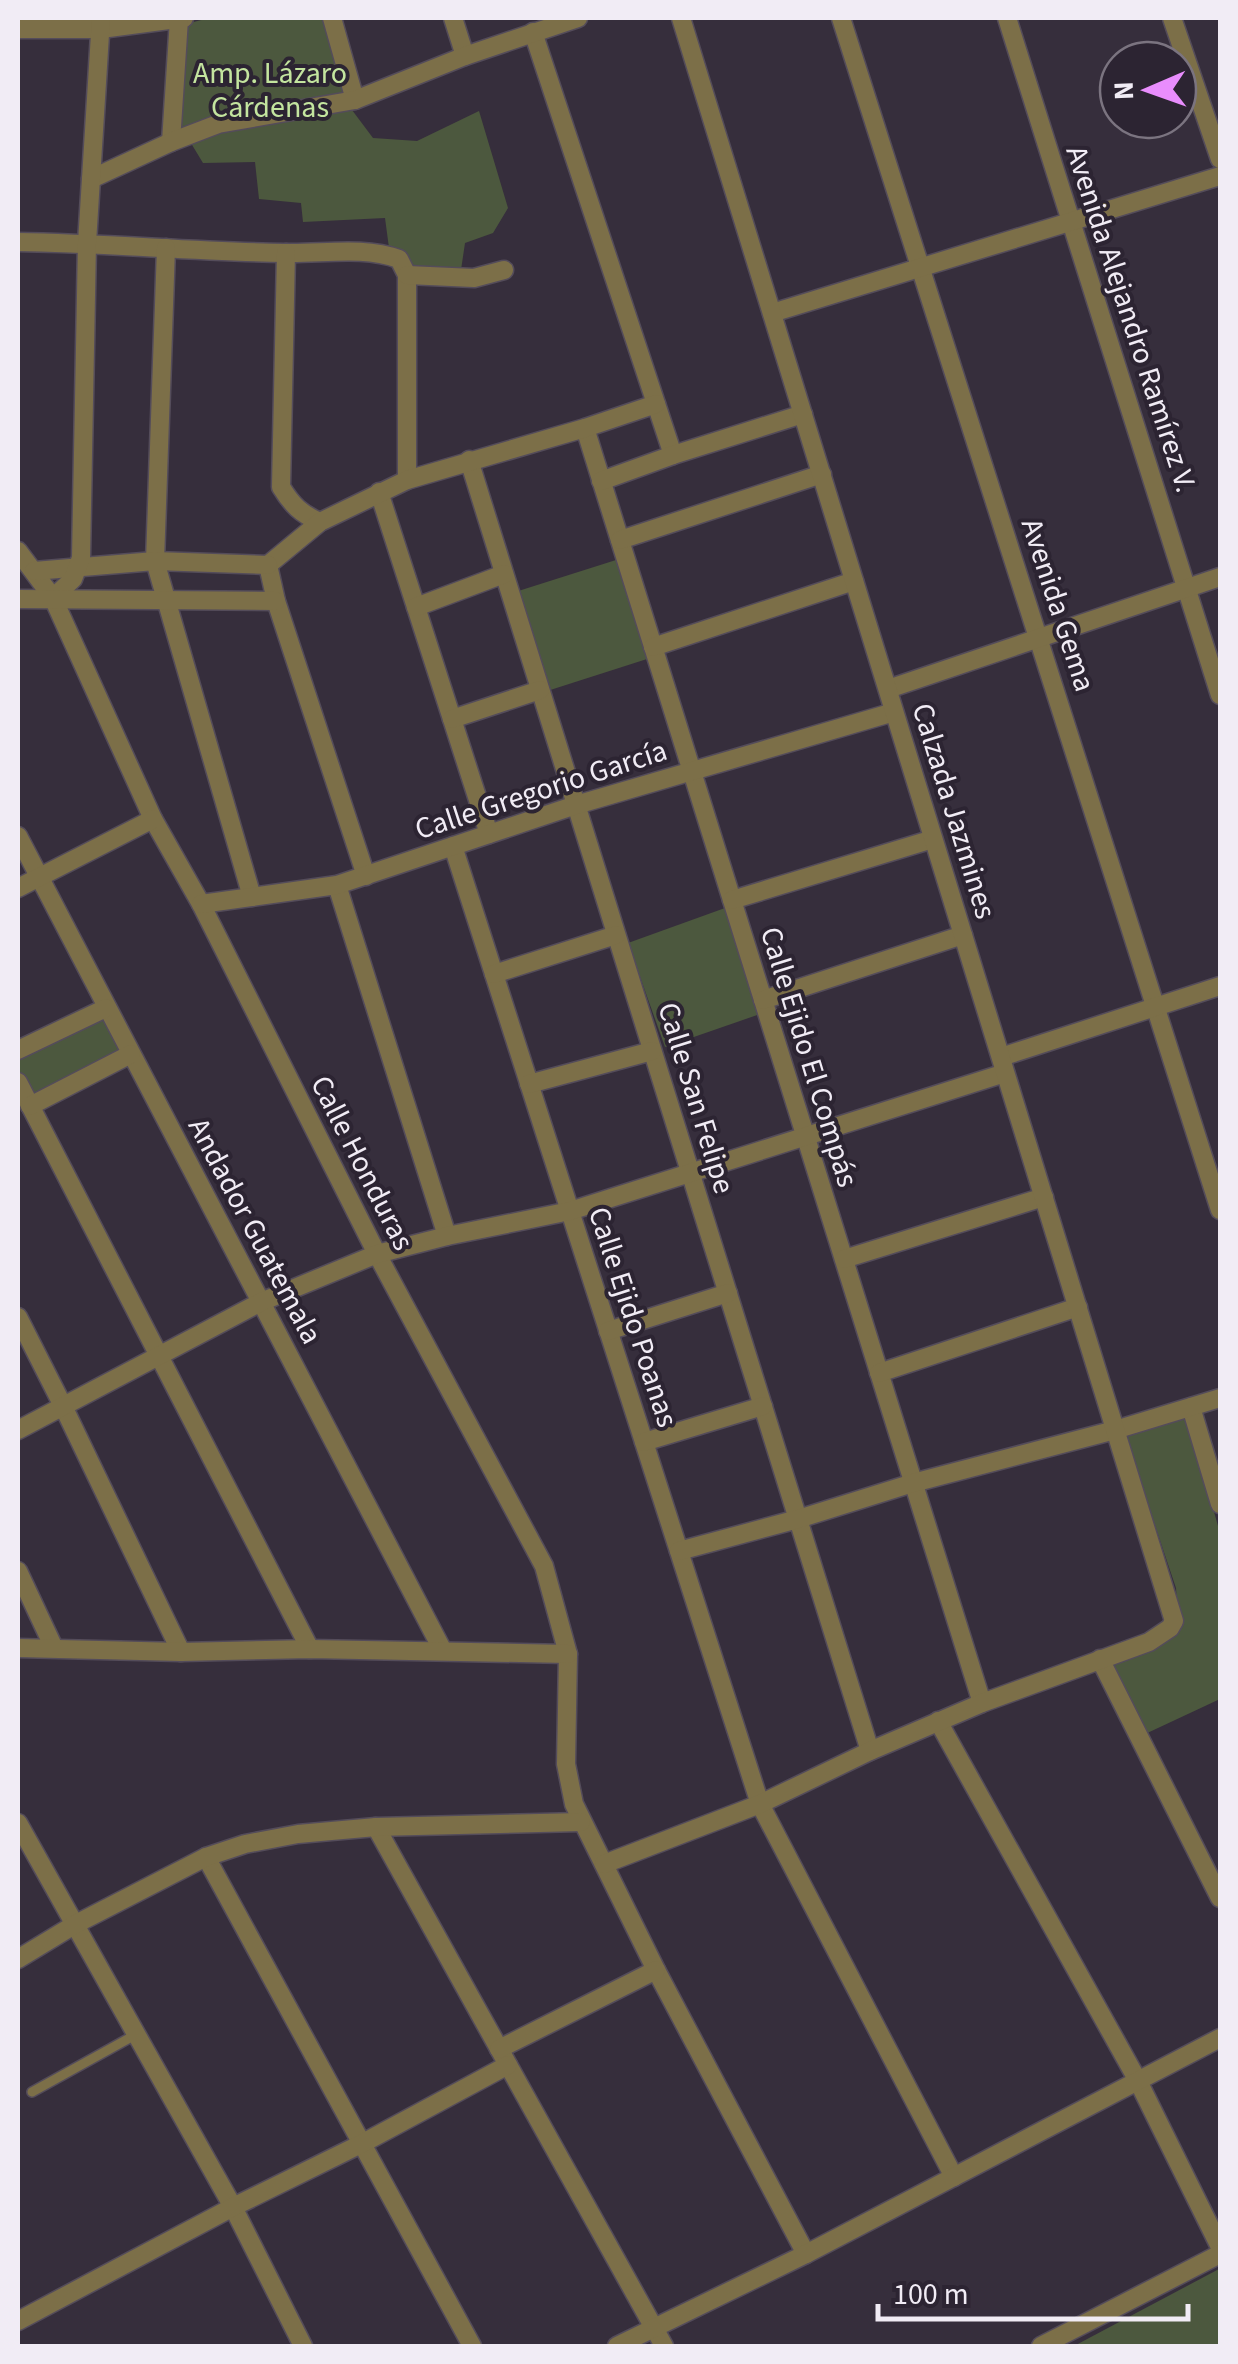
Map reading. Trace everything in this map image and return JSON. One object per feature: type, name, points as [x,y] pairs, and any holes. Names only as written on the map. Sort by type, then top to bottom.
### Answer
[{"type":"street","points":[[18,29],[181,18],[171,142]]},
{"type":"street","points":[[332,18],[355,100]]},
{"type":"street","points":[[453,18],[465,56]]},
{"type":"street","points":[[91,179],[218,124],[355,100],[465,56],[578,18]]},
{"type":"street","name":"Calzada Jazmines","points":[[681,18],[1174,1621],[1149,1642],[1100,1659]]},
{"type":"street","name":"Avenida Gema","points":[[841,18],[1220,1210]]},
{"type":"street","name":"Avenida Alejandro Ramírez V.","points":[[1007,18],[1220,695]]},
{"type":"street","points":[[1172,18],[1220,159]]},
{"type":"street","points":[[53,598],[72,579],[82,558],[87,243],[101,23]]},
{"type":"street","points":[[532,32],[673,455]]},
{"type":"street","points":[[772,313],[1220,176]]},
{"type":"street","points":[[18,242],[286,253],[373,252],[403,267],[474,278],[504,270]]},
{"type":"street","points":[[166,248],[155,561],[252,897]]},
{"type":"street","points":[[286,253],[281,487],[302,514],[320,522]]},
{"type":"street","points":[[403,267],[408,480]]},
{"type":"street","points":[[34,571],[155,561],[268,565],[320,522],[379,492],[469,460],[656,404]]},
{"type":"street","points":[[601,481],[803,414]]},
{"type":"street","name":"Calle Ejido El Compás","points":[[584,428],[982,1702]]},
{"type":"street","name":"Calle San Felipe","points":[[469,460],[870,1752]]},
{"type":"street","points":[[620,540],[822,474]]},
{"type":"street","points":[[379,492],[489,834]]},
{"type":"street","name":"Calle Honduras","points":[[18,551],[53,598],[153,819],[201,904],[377,1254],[544,1566],[568,1654],[566,1764],[581,1822],[806,2254]]},
{"type":"street","points":[[268,565],[276,601],[366,876]]},
{"type":"street","points":[[416,607],[504,574]]},
{"type":"street","points":[[888,689],[1220,576]]},
{"type":"street","points":[[653,647],[854,581]]},
{"type":"street","points":[[18,599],[276,601]]},
{"type":"street","points":[[452,719],[540,690]]},
{"type":"street","name":"Calle Gregorio García","points":[[201,904],[336,885],[576,806],[894,712]]},
{"type":"street","points":[[18,888],[153,819]]},
{"type":"street","name":"Andador Guatemala","points":[[18,836],[443,1651]]},
{"type":"street","points":[[732,900],[934,839]]},
{"type":"street","name":"Calle Ejido Poanas","points":[[453,846],[760,1804],[954,2177]]},
{"type":"street","points":[[336,885],[446,1236]]},
{"type":"street","points":[[763,1000],[963,935]]},
{"type":"street","points":[[494,974],[616,936]]},
{"type":"street","points":[[18,1430],[261,1302],[377,1254],[570,1210],[690,1174],[1220,986]]},
{"type":"street","points":[[18,1050],[106,1008]]},
{"type":"street","points":[[529,1084],[652,1051]]},
{"type":"street","points":[[30,1106],[131,1054]]},
{"type":"street","points":[[18,1082],[310,1649]]},
{"type":"street","points":[[844,1259],[1044,1198]]},
{"type":"street","points":[[608,1331],[728,1294]]},
{"type":"street","points":[[879,1374],[1078,1307]]},
{"type":"street","points":[[18,1317],[181,1652]]},
{"type":"street","points":[[678,1551],[1220,1398]]},
{"type":"street","points":[[644,1442],[763,1406]]},
{"type":"street","points":[[1191,1407],[1220,1504]]},
{"type":"street","points":[[18,1571],[54,1648]]},
{"type":"street","points":[[18,1648],[568,1654]]},
{"type":"street","points":[[604,1864],[760,1804],[982,1702],[1100,1659],[1220,1898]]},
{"type":"street","points":[[938,1721],[1212,2209],[1220,2250],[1040,2346]]},
{"type":"street","points":[[18,1959],[74,1925],[206,1857],[246,1844],[298,1834],[376,1827],[581,1822]]},
{"type":"street","points":[[18,1823],[233,2207],[304,2346]]},
{"type":"street","points":[[376,1827],[664,2346]]},
{"type":"street","points":[[206,1857],[472,2346]]},
{"type":"street","points":[[18,2321],[233,2207],[363,2144],[503,2057],[656,1970]]},
{"type":"street","points":[[618,2346],[806,2254],[1220,2038]]},
{"type":"lane","points":[[32,2092],[136,2035]]},
{"type":"green space","name":"Amp. Lázaro Cárdenas","points":[[209,18],[325,18],[352,110],[373,138],[417,141],[479,111],[508,208],[493,233],[465,243],[461,270],[412,265],[404,252],[389,248],[385,218],[303,222],[301,203],[259,199],[255,162],[203,163],[180,125],[186,24]]},
{"type":"green space","points":[[616,560],[647,659],[544,692],[512,593]]},
{"type":"green space","points":[[725,908],[763,1013],[665,1047],[628,943]]},
{"type":"green space","points":[[106,1008],[131,1054],[30,1106],[18,1082],[18,1050]]},
{"type":"green space","points":[[1187,1416],[1220,1533],[1220,1699],[1143,1735],[1104,1660],[1178,1623],[1176,1588],[1124,1433]]},
{"type":"green space","points":[[1219,2269],[1220,2346],[1074,2346]]}]
